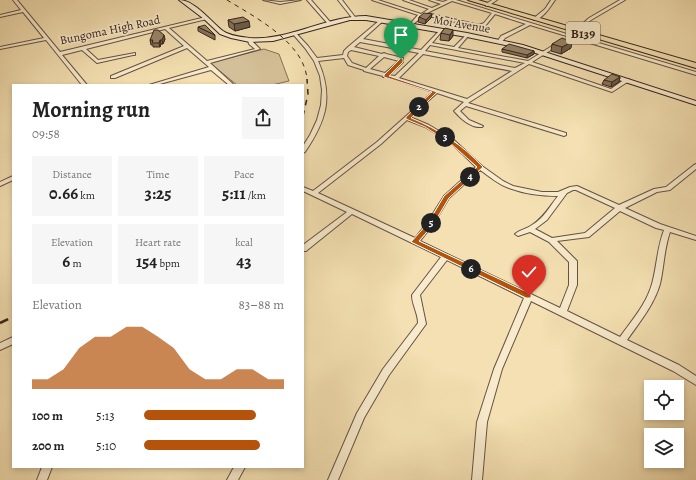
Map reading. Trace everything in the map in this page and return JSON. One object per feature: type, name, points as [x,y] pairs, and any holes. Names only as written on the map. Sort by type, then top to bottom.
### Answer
[{"type":"main road","name":"B139","points":[[471,0],[532,21],[576,30],[696,66]]},
{"type":"street","points":[[15,0],[46,39]]},
{"type":"street","name":"Moi Avenue","points":[[182,0],[222,32],[228,35],[250,40],[273,39],[354,18],[381,21],[467,35],[542,53],[696,103]]},
{"type":"street","points":[[264,0],[280,3],[299,0]]},
{"type":"street","points":[[309,0],[330,24]]},
{"type":"street","points":[[340,0],[354,18]]},
{"type":"street","points":[[374,0],[423,15],[479,26],[485,24],[494,13]]},
{"type":"street","points":[[382,3],[389,0]]},
{"type":"street","points":[[405,0],[432,9]]},
{"type":"street","points":[[431,0],[442,4]]},
{"type":"street","points":[[410,26],[432,9],[451,0],[494,13],[532,21],[569,36],[696,74]]},
{"type":"street","points":[[488,5],[495,0]]},
{"type":"street","points":[[499,42],[503,37],[532,21],[546,10],[553,0]]},
{"type":"street","points":[[480,126],[467,121],[458,113],[459,110],[516,70],[569,36],[590,19],[623,0]]},
{"type":"street","points":[[0,16],[23,11]]},
{"type":"street","name":"Bungoma High Road","points":[[0,48],[46,39],[58,54],[206,18]]},
{"type":"street","points":[[345,56],[346,52],[350,48],[381,21]]},
{"type":"street","points":[[166,28],[229,84]]},
{"type":"street","points":[[396,79],[430,44],[440,31]]},
{"type":"street","points":[[294,33],[303,41],[315,60],[325,83],[325,95],[317,128],[304,149]]},
{"type":"street","points":[[456,48],[467,35]]},
{"type":"street","points":[[206,63],[258,49],[251,43],[250,40]]},
{"type":"street","points":[[359,40],[516,70]]},
{"type":"street","points":[[430,44],[528,62],[612,91],[627,80]]},
{"type":"street","points":[[113,77],[188,46]]},
{"type":"street","points":[[82,48],[97,62],[134,54]]},
{"type":"street","points":[[350,48],[399,58],[401,61],[386,76]]},
{"type":"street","points":[[58,54],[84,84]]},
{"type":"street","points":[[366,70],[384,54]]},
{"type":"street","points":[[315,60],[345,56]]},
{"type":"street","points":[[345,56],[350,64],[366,70],[564,134]]},
{"type":"street","points":[[155,84],[212,68]]},
{"type":"street","points":[[312,194],[379,143],[435,92]]},
{"type":"street","points":[[407,118],[427,126],[452,142],[480,167],[510,187],[542,194],[564,193]]},
{"type":"street","points":[[551,240],[587,235],[619,208],[656,190],[668,189],[696,166]]},
{"type":"street","points":[[415,242],[430,224],[446,197],[480,167]]},
{"type":"street","points":[[0,184],[12,178]]},
{"type":"street","points":[[518,234],[531,230],[542,223],[564,193],[572,188],[577,188],[594,194],[619,208],[667,230],[696,238]]},
{"type":"street","points":[[304,190],[529,296],[676,368],[696,381]]},
{"type":"street","points":[[304,248],[352,211]]},
{"type":"street","points":[[531,230],[551,240],[573,261],[573,285],[562,313]]},
{"type":"street","points":[[621,342],[649,304],[656,285],[662,242],[667,230]]},
{"type":"street","points":[[333,480],[360,416],[386,372],[422,324],[416,295],[445,257]]},
{"type":"street","points":[[477,480],[482,422],[498,370],[529,296]]},
{"type":"street","points":[[0,347],[12,341]]},
{"type":"street","points":[[42,480],[47,468]]},
{"type":"street","points":[[232,480],[239,468]]},
{"type":"shaded area","points":[[264,49],[279,54],[289,81],[276,84],[236,84],[210,63]]},
{"type":"building","points":[[424,13],[432,14],[426,20],[419,17]]},
{"type":"building","points":[[243,17],[249,21],[234,24],[228,20]]},
{"type":"building","points":[[205,25],[215,35],[198,27]]},
{"type":"building","points":[[445,28],[453,30],[450,35],[441,33]]},
{"type":"building","points":[[154,30],[158,30],[164,35],[159,43],[152,43],[153,40],[150,40]]},
{"type":"building","points":[[562,38],[572,42],[562,47],[552,44]]},
{"type":"building","points":[[509,44],[534,51],[527,55],[502,49]]},
{"type":"building","points":[[612,74],[620,77],[612,82],[604,80]]},
{"type":"railway","points":[[227,0],[277,32],[298,54],[304,67],[307,80]]},
{"type":"railway","points":[[304,112],[308,94],[307,79]]},
{"type":"railway","points":[[0,323],[12,317]]},
{"type":"route","points":[[401,59],[401,61],[386,76],[435,92],[407,118],[435,130],[452,142],[480,167],[446,197],[441,208],[430,224],[415,242],[529,296]]}]
